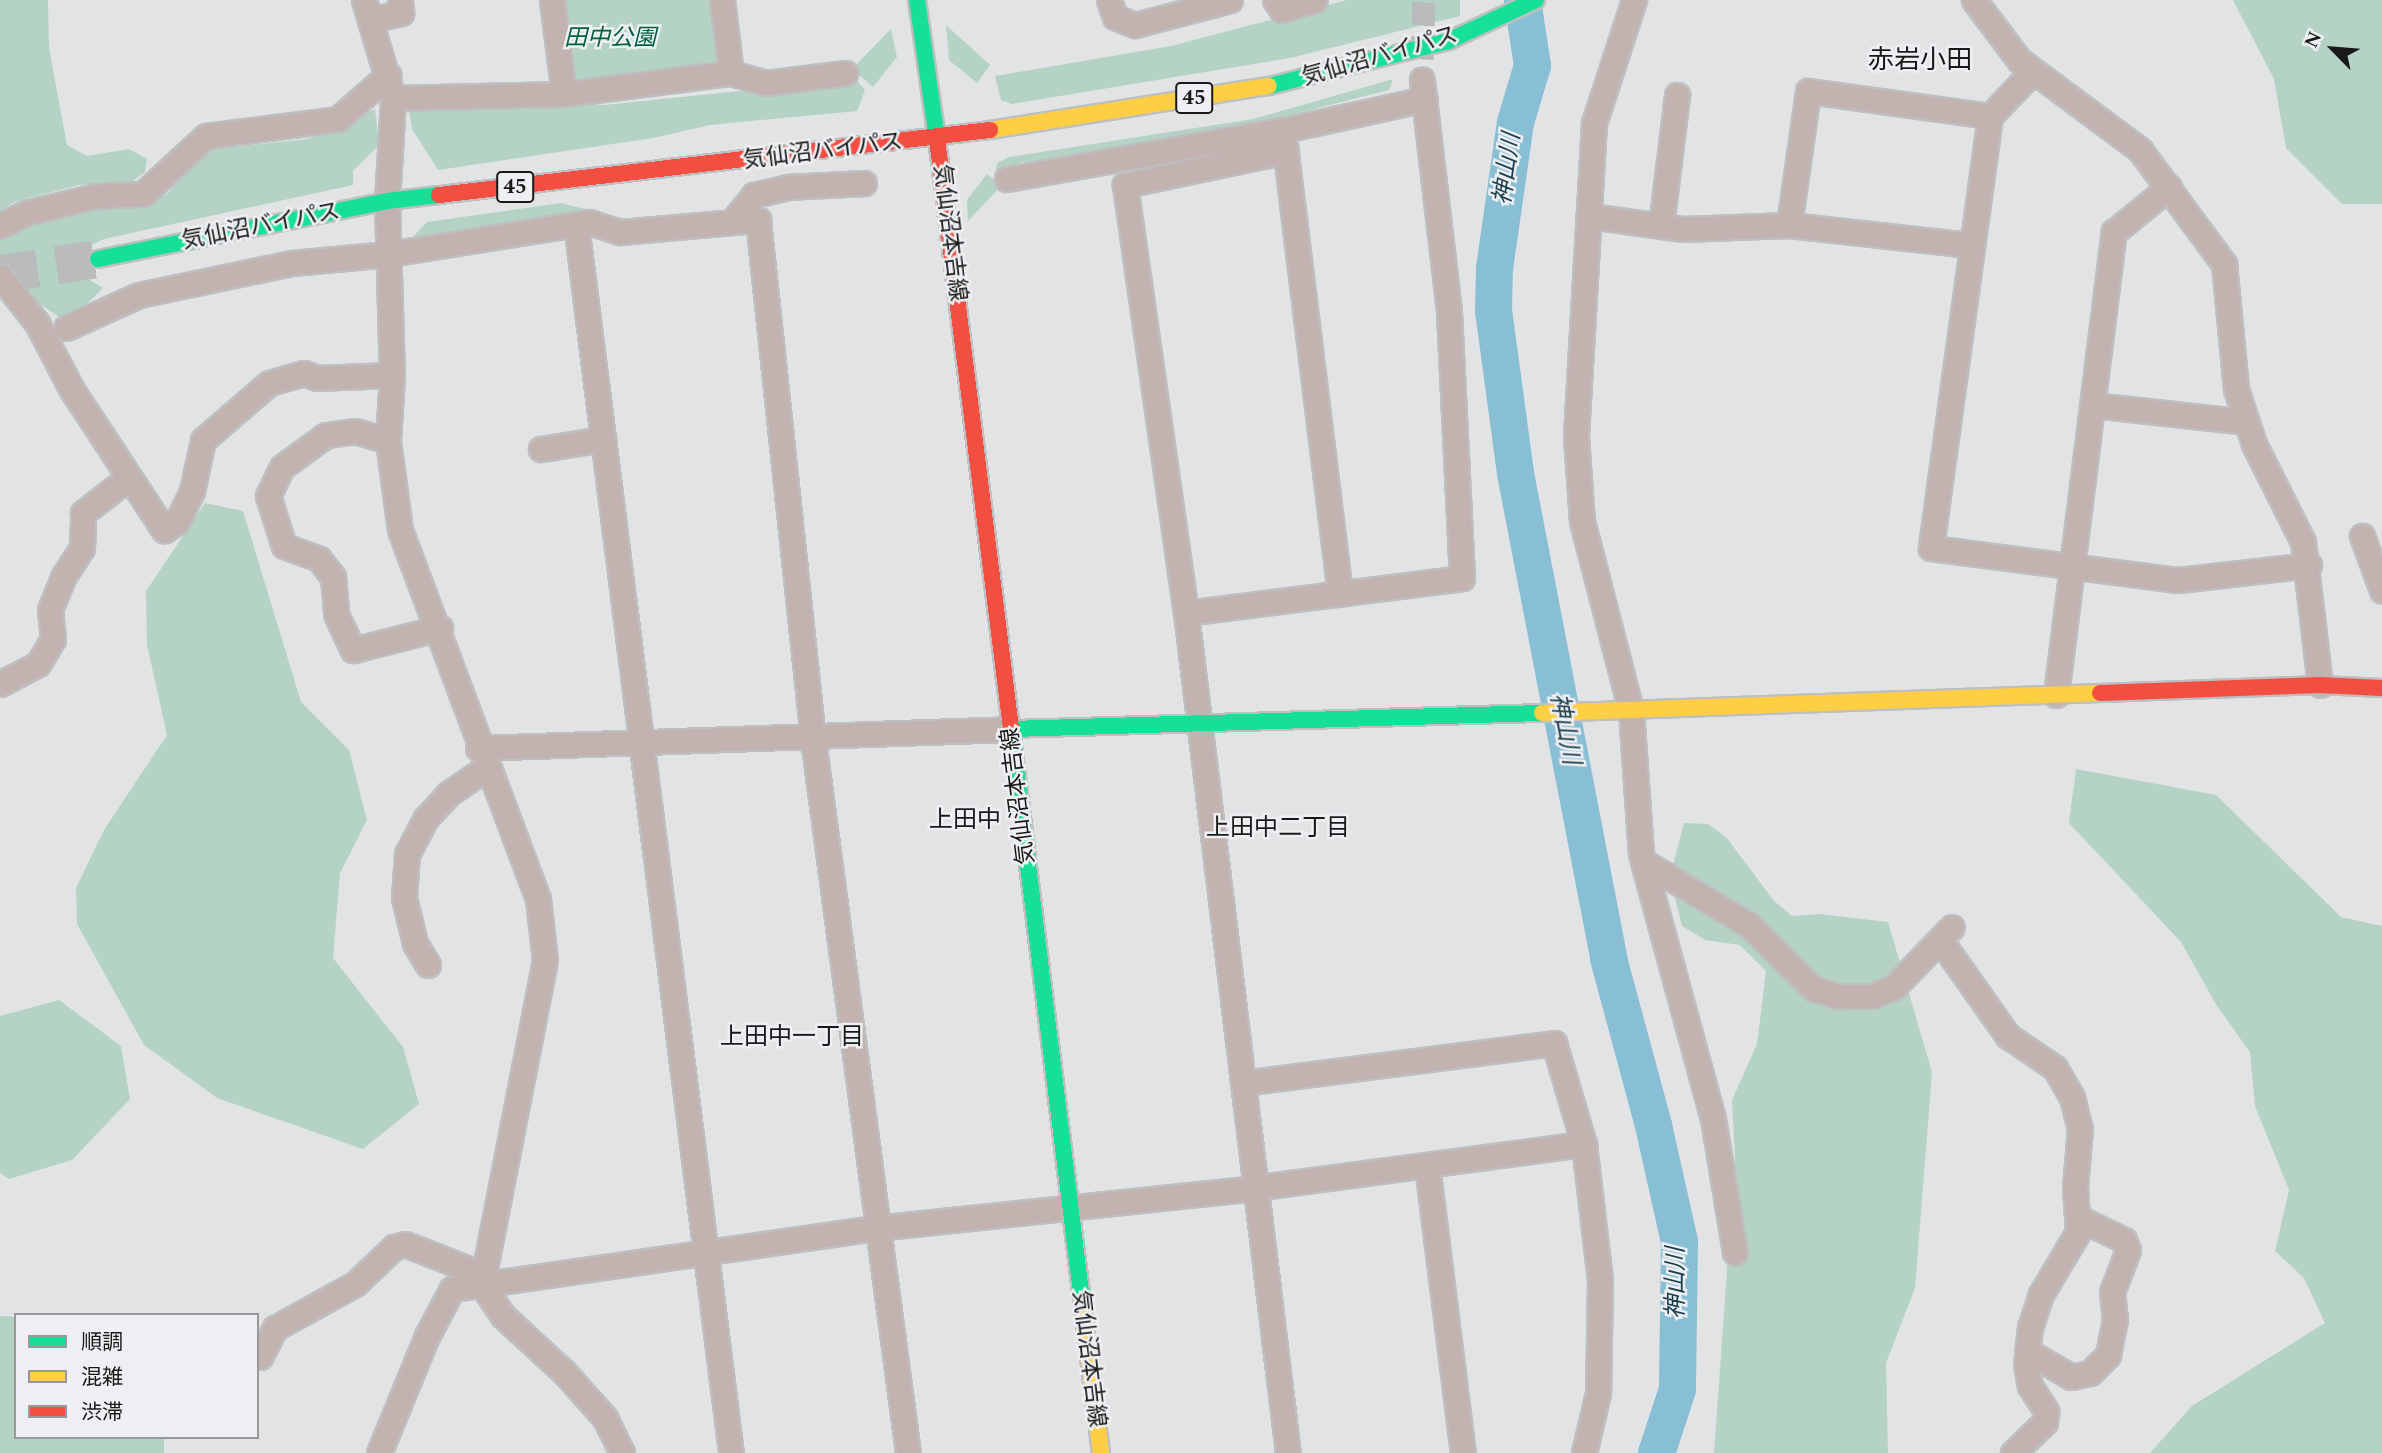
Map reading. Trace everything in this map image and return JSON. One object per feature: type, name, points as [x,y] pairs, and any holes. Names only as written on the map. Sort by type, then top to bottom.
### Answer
[{"type":"main road","name":"気仙沼本吉線","points":[[917,0],[937,139],[1101,1453]]},
{"type":"main road","name":"気仙沼バイパス","points":[[98,258],[387,201],[937,139],[1303,80],[1448,41],[1536,0]]},
{"type":"main road","points":[[1011,729],[1199,726],[2381,684]]},
{"type":"street","points":[[400,0],[401,13],[368,10],[393,98],[387,201],[392,375],[388,441],[400,530],[440,628],[482,758],[538,899],[545,960],[483,1280]]},
{"type":"street","points":[[552,0],[564,94]]},
{"type":"street","points":[[722,0],[731,73]]},
{"type":"street","points":[[1109,0],[1115,17],[1135,25],[1230,0]]},
{"type":"street","points":[[1275,0],[1282,10],[1315,0]]},
{"type":"street","points":[[1634,0],[1594,123],[1576,436],[1582,521],[1626,711],[1644,862],[1713,1119],[1735,1252]]},
{"type":"street","points":[[1975,0],[2033,71],[2124,135],[2169,187],[2224,264],[2235,379],[2246,422],[2294,517],[2309,565],[2320,685]]},
{"type":"street","points":[[2033,71],[1990,116],[1931,548],[2178,580],[2309,565]]},
{"type":"street","points":[[393,98],[564,94],[731,73],[766,83],[845,73]]},
{"type":"street","points":[[0,226],[26,213],[95,196],[143,194],[206,136],[306,126],[338,118],[388,75]]},
{"type":"street","points":[[1186,612],[1462,578],[1449,311],[1423,90],[1285,141],[1125,184],[1186,612],[1243,1083],[1253,1188],[1288,1453]]},
{"type":"street","points":[[1789,225],[1808,91],[1990,116]]},
{"type":"street","points":[[1661,226],[1677,94]]},
{"type":"street","points":[[1007,179],[1285,141]]},
{"type":"street","points":[[1285,141],[1340,594]]},
{"type":"street","points":[[732,222],[754,195],[788,187],[864,183]]},
{"type":"street","points":[[2056,695],[2114,232],[2169,187]]},
{"type":"street","points":[[1590,216],[1661,226],[1789,225],[1971,245]]},
{"type":"street","points":[[66,328],[153,291],[292,263],[389,254],[589,222],[620,232],[758,220],[813,739],[908,1453]]},
{"type":"street","points":[[576,224],[731,1453]]},
{"type":"street","points":[[0,276],[37,323],[72,390],[164,530],[177,523],[192,491],[203,440],[270,383],[304,373],[317,377],[392,375]]},
{"type":"street","points":[[2093,405],[2246,422]]},
{"type":"street","points":[[388,441],[355,431],[326,435],[282,467],[268,496],[284,546],[319,559],[333,577],[336,614],[353,649],[440,628]]},
{"type":"street","points":[[541,449],[603,439]]},
{"type":"street","points":[[0,684],[38,664],[53,639],[50,610],[54,599],[82,548],[83,513],[129,477]]},
{"type":"street","points":[[2362,536],[2382,590]]},
{"type":"street","points":[[428,965],[415,943],[404,898],[407,854],[426,818],[482,758],[640,743],[813,739],[1011,729]]},
{"type":"street","points":[[1644,862],[1749,925],[1814,989],[1839,996],[1872,996],[1894,987],[1946,933],[2000,1027],[2054,1068],[2072,1097],[2080,1128],[2078,1232],[2041,1294],[2027,1351],[2030,1386],[2046,1411],[2045,1422],[2013,1453]]},
{"type":"street","points":[[1243,1083],[1554,1043],[1584,1144],[1600,1281],[1598,1393],[1584,1453]]},
{"type":"street","points":[[379,1453],[427,1336],[452,1289],[483,1280],[705,1254],[876,1228],[1068,1205],[1253,1188],[1584,1144]]},
{"type":"street","points":[[1427,1165],[1463,1453]]},
{"type":"street","points":[[2027,1351],[2071,1377],[2090,1373],[2108,1355],[2115,1320],[2112,1292],[2128,1250],[2124,1240],[2077,1218]]},
{"type":"street","points":[[260,1357],[275,1328],[355,1284],[394,1247],[405,1244],[483,1280],[503,1316],[564,1372],[605,1418],[622,1453]]},
{"type":"green space","points":[[0,0],[48,0],[49,48],[67,145],[87,156],[129,149],[147,159],[145,172],[130,183],[79,185],[14,202],[0,212]]},
{"type":"green space","name":"田中公園","points":[[563,0],[716,0],[724,63],[572,83]]},
{"type":"green space","points":[[1347,0],[1460,0],[1460,16],[1290,58],[1012,104],[1001,100],[995,76],[1171,46]]},
{"type":"green space","points":[[2233,0],[2382,0],[2382,204],[2342,204],[2286,148],[2274,79]]},
{"type":"green space","points":[[946,25],[990,65],[977,83],[949,60]]},
{"type":"green space","points":[[891,29],[897,57],[873,87],[852,69]]},
{"type":"green space","points":[[853,76],[865,90],[857,111],[710,125],[653,138],[438,170],[412,129],[409,110],[559,102],[604,105],[838,81]]},
{"type":"green space","points":[[1393,79],[1389,90],[1275,119],[1064,161],[1022,162],[1003,173],[996,170],[997,163],[1009,157],[1253,119]]},
{"type":"green space","points":[[375,109],[379,145],[353,171],[353,185],[104,239],[79,251],[75,271],[103,288],[68,323],[28,296],[0,255],[0,238],[9,221],[166,195],[205,150],[308,139]]},
{"type":"green space","points":[[987,174],[1001,186],[968,221],[967,200]]},
{"type":"green space","points":[[561,203],[597,212],[411,239],[427,222]]},
{"type":"green space","points":[[205,503],[243,511],[301,702],[349,750],[367,820],[340,873],[333,958],[403,1047],[419,1104],[363,1149],[217,1098],[144,1045],[77,924],[76,888],[104,830],[167,735],[147,645],[146,591]]},
{"type":"green space","points":[[2076,769],[2216,795],[2341,917],[2382,926],[2382,1453],[2150,1453],[2192,1406],[2325,1323],[2304,1278],[2275,1251],[2289,1190],[2255,1106],[2250,1052],[2217,1006],[2181,942],[2069,823]]},
{"type":"green space","points":[[1684,823],[1708,824],[1726,837],[1774,901],[1792,916],[1820,914],[1888,922],[1932,1072],[1915,1288],[1886,1363],[1888,1453],[1714,1453],[1735,1158],[1732,1100],[1757,1044],[1766,971],[1740,945],[1705,940],[1682,926],[1670,876]]},
{"type":"green space","points":[[59,1000],[121,1046],[130,1099],[72,1160],[9,1179],[0,1173],[0,1016]]},
{"type":"green space","points":[[0,1316],[14,1317],[14,1439],[164,1439],[164,1453],[0,1453]]},
{"type":"waterway","name":"神山川","points":[[1522,0],[1532,65],[1515,122],[1494,267],[1493,310],[1515,473],[1608,958],[1653,1125],[1679,1241],[1677,1389],[1656,1453]]},
{"type":"tunnel","points":[[1422,59],[1424,0]]},
{"type":"tunnel","points":[[0,274],[98,259]]},
{"type":"traffic: fast","points":[[917,0],[937,139]]},
{"type":"traffic: fast","points":[[1269,86],[1448,41],[1536,0]]},
{"type":"traffic: fast","points":[[98,259],[387,201],[439,195]]},
{"type":"traffic: fast","points":[[1011,729],[1542,713]]},
{"type":"traffic: fast","points":[[1011,728],[1084,1317]]},
{"type":"traffic: slow","points":[[990,130],[1269,86]]},
{"type":"traffic: slow","points":[[1542,713],[2100,693]]},
{"type":"traffic: slow","points":[[1084,1317],[1101,1453]]},
{"type":"traffic: jam","points":[[439,195],[990,130]]},
{"type":"traffic: jam","points":[[937,139],[1011,728]]},
{"type":"traffic: jam","points":[[2100,693],[2320,685],[2382,688]]},
{"type":"district","name":"赤岩小田","points":[[1920,61]]},
{"type":"district","name":"上田中","points":[[965,821]]},
{"type":"district","name":"上田中二丁目","points":[[1278,829]]},
{"type":"district","name":"上田中一丁目","points":[[792,1038]]}]
